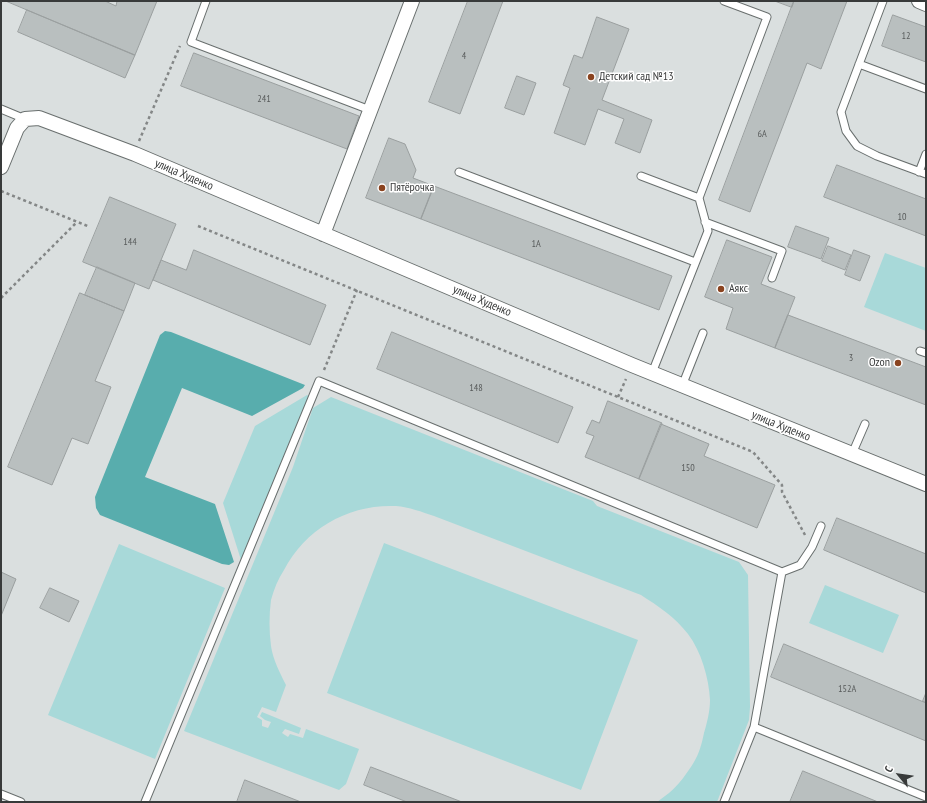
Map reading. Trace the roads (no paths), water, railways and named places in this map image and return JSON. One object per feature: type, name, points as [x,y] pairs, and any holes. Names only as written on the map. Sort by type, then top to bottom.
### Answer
[{"type":"street","points":[[323,234],[412,1]]},
{"type":"street","points":[[919,1],[926,4]]},
{"type":"street","points":[[1,167],[17,128],[32,119]]},
{"type":"street","name":"улица Худенко","points":[[32,119],[135,154],[682,386],[926,484]]},
{"type":"lane","points":[[206,1],[190,42],[370,110]]},
{"type":"lane","points":[[652,373],[708,231],[699,198],[767,17],[724,1]]},
{"type":"lane","points":[[884,1],[841,112],[846,131],[857,146],[878,156],[923,173],[926,154]]},
{"type":"lane","points":[[860,64],[926,89]]},
{"type":"lane","points":[[1,109],[32,119]]},
{"type":"lane","points":[[459,172],[695,262]]},
{"type":"lane","points":[[641,176],[699,198]]},
{"type":"lane","points":[[705,222],[782,251],[772,278]]},
{"type":"lane","points":[[682,386],[703,332]]},
{"type":"lane","points":[[145,802],[319,381],[782,572],[800,565],[812,547],[821,526]]},
{"type":"lane","points":[[852,454],[865,424]]},
{"type":"lane","points":[[724,802],[754,727],[782,572]]},
{"type":"lane","points":[[754,727],[926,797]]},
{"type":"lane","points":[[1,794],[21,802]]},
{"type":"place","name":"Детский сад №13","points":[[591,77]]},
{"type":"place","name":"Пятёрочка","points":[[382,188]]},
{"type":"place","name":"Аякс","points":[[721,289]]},
{"type":"place","name":"Ozon","points":[[898,363]]}]
